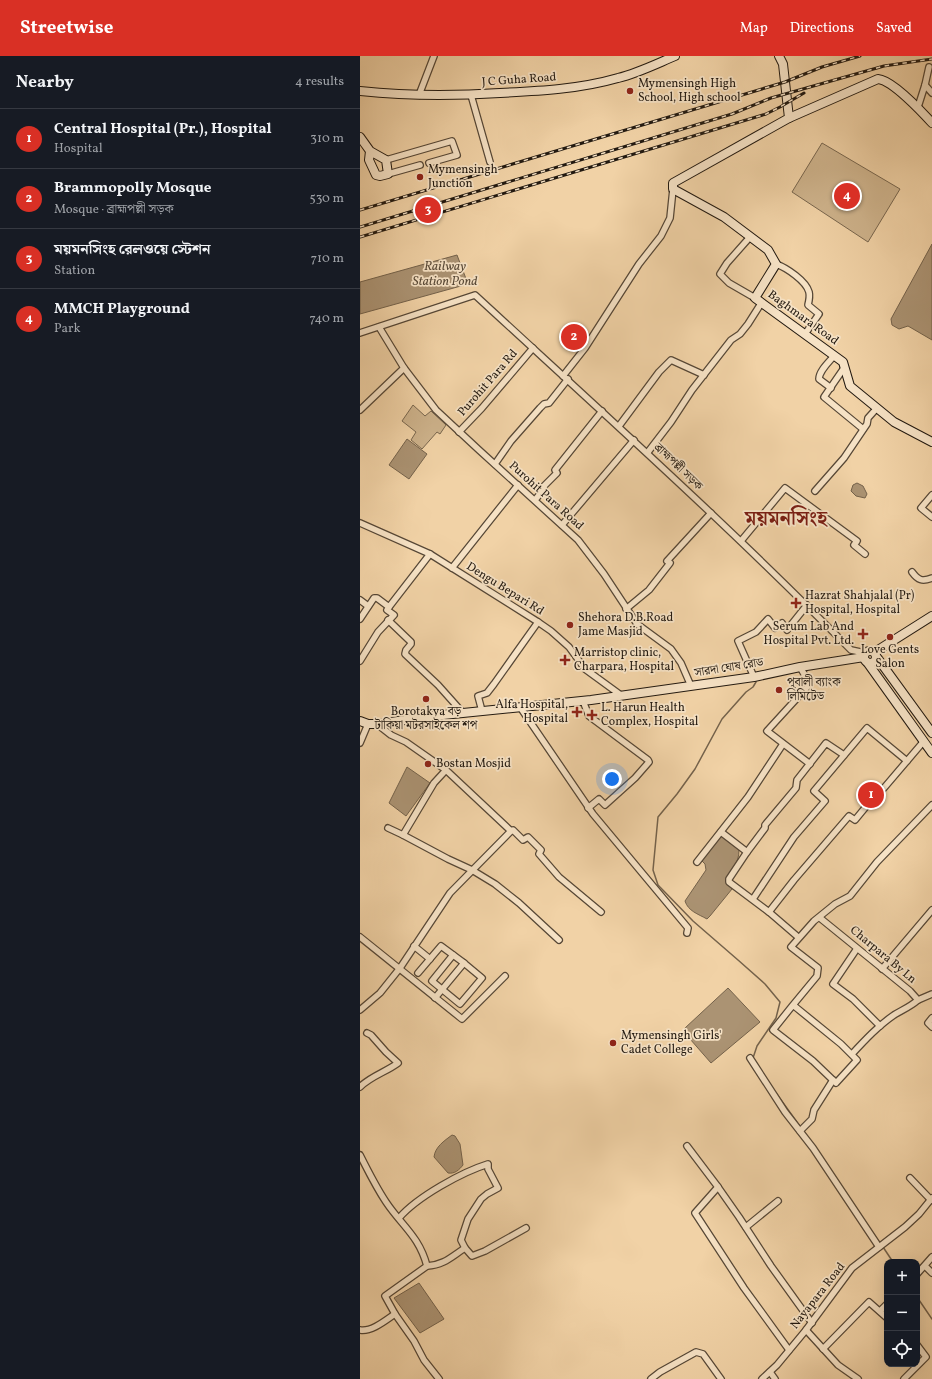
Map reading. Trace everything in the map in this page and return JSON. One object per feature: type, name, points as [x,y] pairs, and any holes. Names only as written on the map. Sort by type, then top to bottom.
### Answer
[{"type":"street","points":[[418,95],[434,56]]},
{"type":"street","name":"J C Guha Road","points":[[360,91],[418,95],[527,93],[594,84],[619,78],[646,69],[675,56]]},
{"type":"street","points":[[779,56],[783,64],[788,118]]},
{"type":"street","points":[[918,107],[929,67]]},
{"type":"street","points":[[495,464],[511,441],[540,408],[544,404],[549,403],[640,264],[661,236],[670,218],[673,183],[788,118],[878,80],[882,80],[888,84],[918,107],[932,123]]},
{"type":"street","points":[[924,85],[932,93]]},
{"type":"street","points":[[471,95],[490,162]]},
{"type":"street","points":[[360,137],[370,152],[386,160],[452,142],[457,155],[429,163]]},
{"type":"street","points":[[370,152],[369,160],[376,175],[380,176],[420,165]]},
{"type":"street","points":[[386,160],[388,174]]},
{"type":"street","points":[[673,189],[724,217],[768,250],[776,264],[783,267],[806,284],[810,294],[808,305],[819,314],[805,334]]},
{"type":"street","points":[[648,452],[671,422],[692,390],[731,340],[740,334],[748,324],[758,300],[729,283],[720,274],[727,263],[750,237]]},
{"type":"street","name":"Baghmara Road","points":[[776,264],[758,300],[843,362],[850,386],[894,422],[932,442]]},
{"type":"street","name":"ব্রাহ্মপল্লী সড়ক","points":[[379,327],[475,294],[648,452],[807,605],[851,650],[865,657]]},
{"type":"street","points":[[360,332],[379,327]]},
{"type":"street","name":"Purohit Para Road","points":[[379,327],[404,368],[436,410],[578,540],[623,600],[626,609],[637,624],[671,649],[681,663],[692,686]]},
{"type":"street","name":"Purohit Para Rd","points":[[459,432],[482,408],[533,348]]},
{"type":"street","points":[[831,388],[819,380],[819,377],[834,356]]},
{"type":"street","points":[[619,426],[659,372],[671,360],[704,375]]},
{"type":"street","points":[[360,410],[404,368]]},
{"type":"street","points":[[844,368],[824,397],[863,429]]},
{"type":"street","points":[[815,491],[844,458],[867,424],[868,418],[877,408]]},
{"type":"street","points":[[535,500],[544,490],[543,487],[557,473],[555,470],[579,442],[602,411]]},
{"type":"street","points":[[562,525],[634,440]]},
{"type":"street","points":[[452,568],[518,485]]},
{"type":"street","points":[[741,541],[785,488],[857,541],[854,545],[865,554]]},
{"type":"street","points":[[932,495],[922,508],[932,517]]},
{"type":"street","points":[[626,609],[649,590],[670,563],[667,561],[711,513]]},
{"type":"street","name":"Dengu Bepari Rd","points":[[360,523],[430,554],[538,622],[569,647],[586,669],[622,696]]},
{"type":"street","points":[[389,607],[430,554]]},
{"type":"street","points":[[912,572],[916,578],[921,580],[926,581],[932,578]]},
{"type":"street","points":[[360,619],[374,598],[377,598],[389,607],[388,610],[394,614],[376,634],[360,661]]},
{"type":"street","points":[[360,600],[368,606]]},
{"type":"street","points":[[754,677],[738,641],[756,632],[768,619],[774,628],[782,623],[787,630],[807,605]]},
{"type":"street","points":[[932,616],[876,654],[932,733]]},
{"type":"street","points":[[388,620],[411,642],[405,654],[438,685],[463,713]]},
{"type":"street","points":[[482,711],[478,696],[487,693],[538,622]]},
{"type":"street","name":"সারদা ঘোষ রোড","points":[[364,722],[378,724],[463,713],[622,696],[754,677],[800,667],[865,657],[870,650],[876,654]]},
{"type":"street","points":[[865,657],[932,753]]},
{"type":"street","points":[[800,667],[810,684],[767,731],[810,764]]},
{"type":"street","points":[[583,701],[588,716],[649,762],[635,778],[605,805],[599,799],[588,808]]},
{"type":"street","points":[[520,707],[588,808],[688,928],[687,933]]},
{"type":"street","points":[[360,743],[364,722]]},
{"type":"street","points":[[378,724],[391,735],[406,742],[446,770],[511,831],[513,830],[523,840],[528,837],[541,850],[539,854],[559,877],[601,912]]},
{"type":"street","points":[[752,899],[774,869],[791,842],[825,801],[814,791],[867,728],[907,761]]},
{"type":"street","points":[[769,912],[794,880],[849,816],[855,820],[869,802],[872,802],[924,742]]},
{"type":"street","points":[[798,937],[769,912],[729,882],[729,878],[746,852],[765,828],[765,825],[796,788],[797,780],[826,743],[844,755]]},
{"type":"street","points":[[697,862],[748,797],[783,744]]},
{"type":"street","points":[[403,835],[434,782],[446,770]]},
{"type":"street","points":[[793,1005],[852,1054],[857,1060],[836,1083],[813,1061],[773,1030],[793,1005],[817,976],[818,968],[791,946],[814,921],[820,918],[835,904],[850,896],[877,862],[932,805]]},
{"type":"street","points":[[388,828],[472,870],[495,884],[519,903],[559,940]]},
{"type":"street","points":[[360,1010],[380,993],[400,968],[450,893],[511,831]]},
{"type":"street","points":[[721,832],[746,852]]},
{"type":"street","points":[[882,969],[932,910]]},
{"type":"street","name":"Charpara By Ln","points":[[820,918],[910,991],[918,1000],[931,996]]},
{"type":"street","points":[[360,937],[462,1019],[505,976]]},
{"type":"street","points":[[414,946],[430,959]]},
{"type":"street","points":[[418,973],[441,946],[464,963],[482,978],[460,1004],[432,980],[453,955]]},
{"type":"street","points":[[856,950],[833,984],[853,999],[880,1026]]},
{"type":"street","points":[[436,998],[464,963]]},
{"type":"street","points":[[852,1054],[880,1026],[918,1000]]},
{"type":"street","points":[[932,1018],[928,1023],[932,1027]]},
{"type":"street","points":[[360,1087],[375,1076],[390,1069],[398,1063],[367,1032]]},
{"type":"street","points":[[750,1058],[879,1247]]},
{"type":"street","points":[[800,1131],[812,1119],[814,1110],[833,1080]]},
{"type":"street","points":[[686,1146],[746,1227],[771,1266],[812,1323]]},
{"type":"street","points":[[360,1155],[386,1202],[411,1232],[424,1254],[427,1266]]},
{"type":"street","points":[[399,1218],[406,1209],[430,1193],[475,1167],[488,1164],[488,1169],[498,1188],[482,1197],[468,1219],[461,1240],[464,1248],[472,1256],[485,1251],[526,1228]]},
{"type":"street","points":[[910,1178],[931,1199]]},
{"type":"street","points":[[718,1188],[695,1213],[758,1308],[789,1350]]},
{"type":"street","name":"Nayapara Road","points":[[762,1379],[770,1372],[812,1323],[852,1268],[905,1227],[931,1199]]},
{"type":"street","points":[[746,1227],[778,1201]]},
{"type":"street","points":[[439,1379],[424,1360],[414,1341],[395,1314],[385,1296],[427,1266],[444,1263],[464,1248]]},
{"type":"street","points":[[920,1271],[932,1256]]},
{"type":"street","points":[[925,1266],[932,1273]]},
{"type":"street","points":[[823,1349],[869,1302],[884,1315]]},
{"type":"street","points":[[880,1311],[884,1307]]},
{"type":"street","points":[[360,1330],[364,1331],[378,1325],[395,1314]]},
{"type":"street","points":[[806,1330],[838,1365],[858,1379]]},
{"type":"street","points":[[920,1349],[926,1357],[920,1363]]},
{"type":"street","points":[[651,1379],[660,1372],[696,1352],[703,1354],[721,1379]]},
{"type":"street","points":[[904,1379],[916,1367]]},
{"type":"street","points":[[770,1372],[775,1379]]},
{"type":"shaded area","points":[[822,143],[900,189],[868,242],[792,192]]},
{"type":"shaded area","points":[[413,405],[425,416],[431,411],[446,425],[440,434],[437,432],[422,449],[411,440],[416,432],[402,421]]},
{"type":"water","points":[[932,244],[932,340],[908,326],[899,329],[892,325],[891,319]]},
{"type":"water","name":"Railway Station Pond","points":[[457,255],[468,284],[360,314],[360,282]]},
{"type":"water","points":[[407,439],[427,454],[409,479],[389,465]]},
{"type":"water","points":[[857,483],[863,486],[867,494],[865,498],[856,496],[851,491],[853,485]]},
{"type":"water","points":[[407,767],[430,783],[406,816],[389,803]]},
{"type":"water","points":[[722,836],[738,847],[739,855],[728,878],[732,889],[707,919],[691,910],[685,901],[706,870],[705,864],[701,860],[719,837]]},
{"type":"water","points":[[728,988],[760,1022],[711,1063],[683,1031]]},
{"type":"water","points":[[452,1135],[455,1136],[460,1144],[463,1165],[457,1171],[448,1173],[434,1157],[438,1147]]},
{"type":"water","points":[[419,1283],[444,1319],[420,1333],[394,1298]]},
{"type":"waterway","points":[[753,1058],[757,1046],[776,1018],[780,1002],[765,984],[693,921],[658,885],[653,870],[658,817],[695,769],[722,719],[756,682]]},
{"type":"waterway","points":[[776,1093],[807,1136]]},
{"type":"waterway","points":[[820,1154],[828,1166]]},
{"type":"waterway","points":[[883,1247],[891,1259]]},
{"type":"waterway","points":[[920,1301],[932,1319]]},
{"type":"railway","points":[[360,210],[785,82],[822,67],[860,56]]},
{"type":"railway","points":[[360,227],[732,114],[771,98],[884,66],[932,59]]},
{"type":"railway","points":[[360,237],[766,114],[804,93]]},
{"type":"place","name":"Mymensingh High School, High school","points":[[630,91]]},
{"type":"place","name":"Mymensingh Junction","points":[[420,177]]},
{"type":"place","name":"MMCH Playground","points":[[847,196]]},
{"type":"place","name":"ময়মনসিংহ রেলওয়ে স্টেশন","points":[[428,210]]},
{"type":"place","name":"Brammopolly Mosque","points":[[574,337]]},
{"type":"place","name":"Hazrat Shahjalal (Pr) Hospital, Hospital","points":[[796,603]]},
{"type":"place","name":"Shehora D.B.Road Jame Masjid","points":[[570,625]]},
{"type":"place","name":"Serum Lab And Hospital Pvt. Ltd.","points":[[863,634]]},
{"type":"place","name":"Love Gents Salon","points":[[890,637]]},
{"type":"place","name":"Marristop clinic, Charpara, Hospital","points":[[565,660]]},
{"type":"place","name":"পূবালী ব্যাংক লিমিটেড","points":[[779,690]]},
{"type":"place","name":"Borotakya বড় টাকিয়া মটরসাইকেল শপ","points":[[426,699]]},
{"type":"place","name":"Alfa Hospital, Hospital","points":[[577,712]]},
{"type":"place","name":"L. Harun Health Complex, Hospital","points":[[592,715]]},
{"type":"place","name":"Bostan Mosjid","points":[[428,764]]},
{"type":"place","name":"Central Hospital (Pr.), Hospital","points":[[871,795]]},
{"type":"place","name":"Mymensingh Girls' Cadet College","points":[[613,1043]]},
{"type":"district","name":"ময়মনসিংহ","points":[[786,520]]}]
